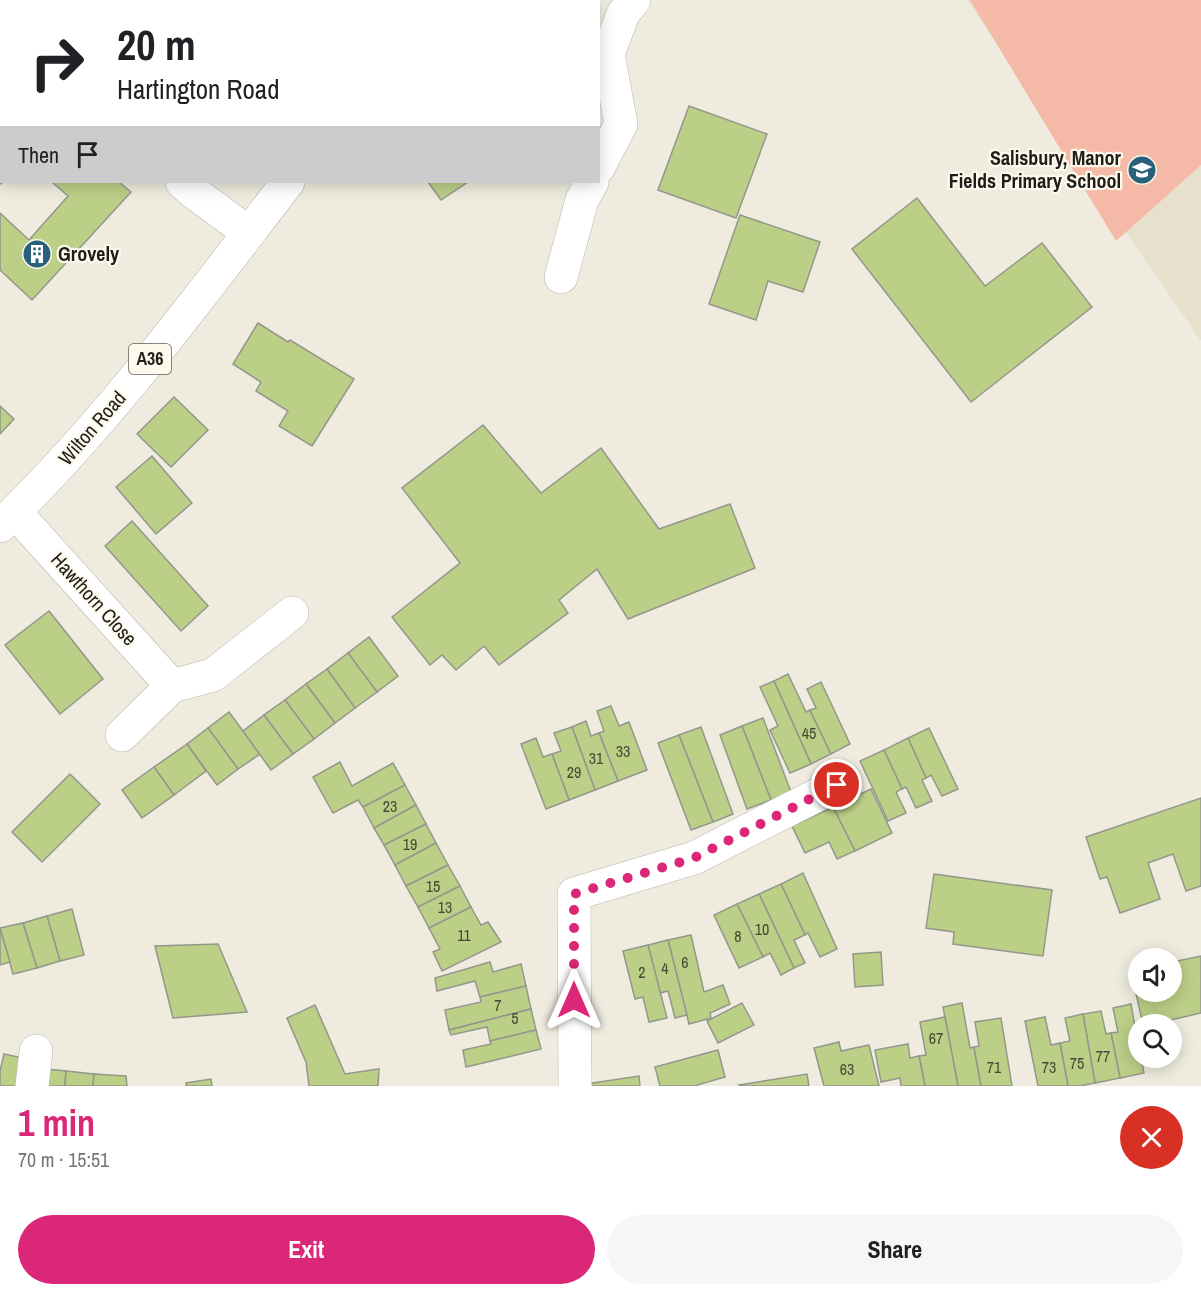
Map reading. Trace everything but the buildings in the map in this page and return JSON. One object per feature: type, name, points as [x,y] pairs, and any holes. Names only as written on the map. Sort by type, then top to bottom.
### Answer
[{"type":"main road","points":[[600,164],[621,124],[608,54],[623,14],[634,0]]},
{"type":"main road","points":[[183,183],[249,234]]},
{"type":"main road","name":"Wilton Road","points":[[8,519],[98,424],[200,298],[287,183]]},
{"type":"main road","points":[[561,277],[582,200],[591,183]]},
{"type":"main road","name":"Hawthorn Close","points":[[8,519],[172,686]]},
{"type":"main road","points":[[122,735],[172,686],[213,675],[292,613]]},
{"type":"main road","points":[[575,1086],[574,894],[694,858],[837,785]]},
{"type":"main road","points":[[32,1086],[36,1051]]},
{"type":"shaded area","name":"Salisbury, Manor Fields Primary School","points":[[967,0],[1201,0],[1201,341]]},
{"type":"shaded area","name":"Salisbury, Manor Fields Primary School","points":[[970,0],[1201,0],[1201,165],[1116,241]]},
{"type":"place","name":"Salisbury, Manor Fields Primary School","points":[[1142,170]]},
{"type":"place","name":"Grovely","points":[[37,254]]},
{"type":"route","points":[[574,1000],[574,894],[694,858],[837,785]]}]
